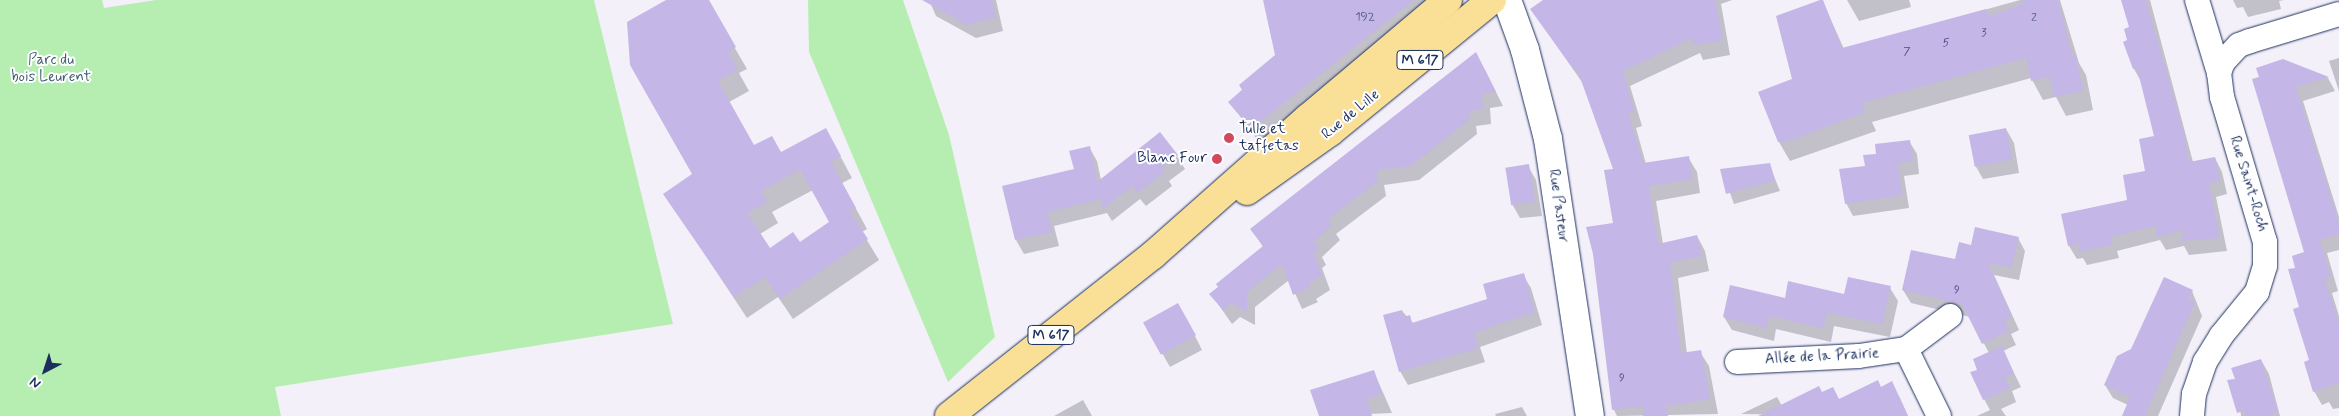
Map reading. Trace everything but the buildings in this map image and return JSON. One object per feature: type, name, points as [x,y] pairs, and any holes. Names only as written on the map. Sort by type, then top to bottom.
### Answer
[{"type":"main road","name":"Rue de Lille","points":[[949,416],[1153,255],[1308,118],[1448,0]]},
{"type":"main road","name":"Rue de Lille","points":[[1153,255],[1310,148],[1492,0]]},
{"type":"main road","name":"Rue Pasteur","points":[[1507,0],[1525,50],[1548,139],[1590,416]]},
{"type":"street","name":"Rue Saint-Roch","points":[[2192,416],[2194,394],[2205,362],[2222,336],[2257,292],[2265,266],[2265,242],[2222,97],[2220,73],[2196,0]]},
{"type":"street","points":[[2220,73],[2229,54],[2240,45],[2339,14]]},
{"type":"street","points":[[1939,416],[1906,350],[1950,316]]},
{"type":"street","name":"Allée de la Prairie","points":[[1736,362],[1858,356],[1906,350]]},
{"type":"green space","name":"Parc du bois Leurent","points":[[0,0],[102,0],[104,8],[156,0],[594,0],[673,324],[275,387],[281,416],[0,416]]},
{"type":"green space","points":[[808,0],[903,0],[949,135],[995,337],[948,382],[809,52]]},
{"type":"place","name":"Tulle et taffetas","points":[[1229,138]]},
{"type":"place","name":"Blanc Four","points":[[1217,159]]}]
